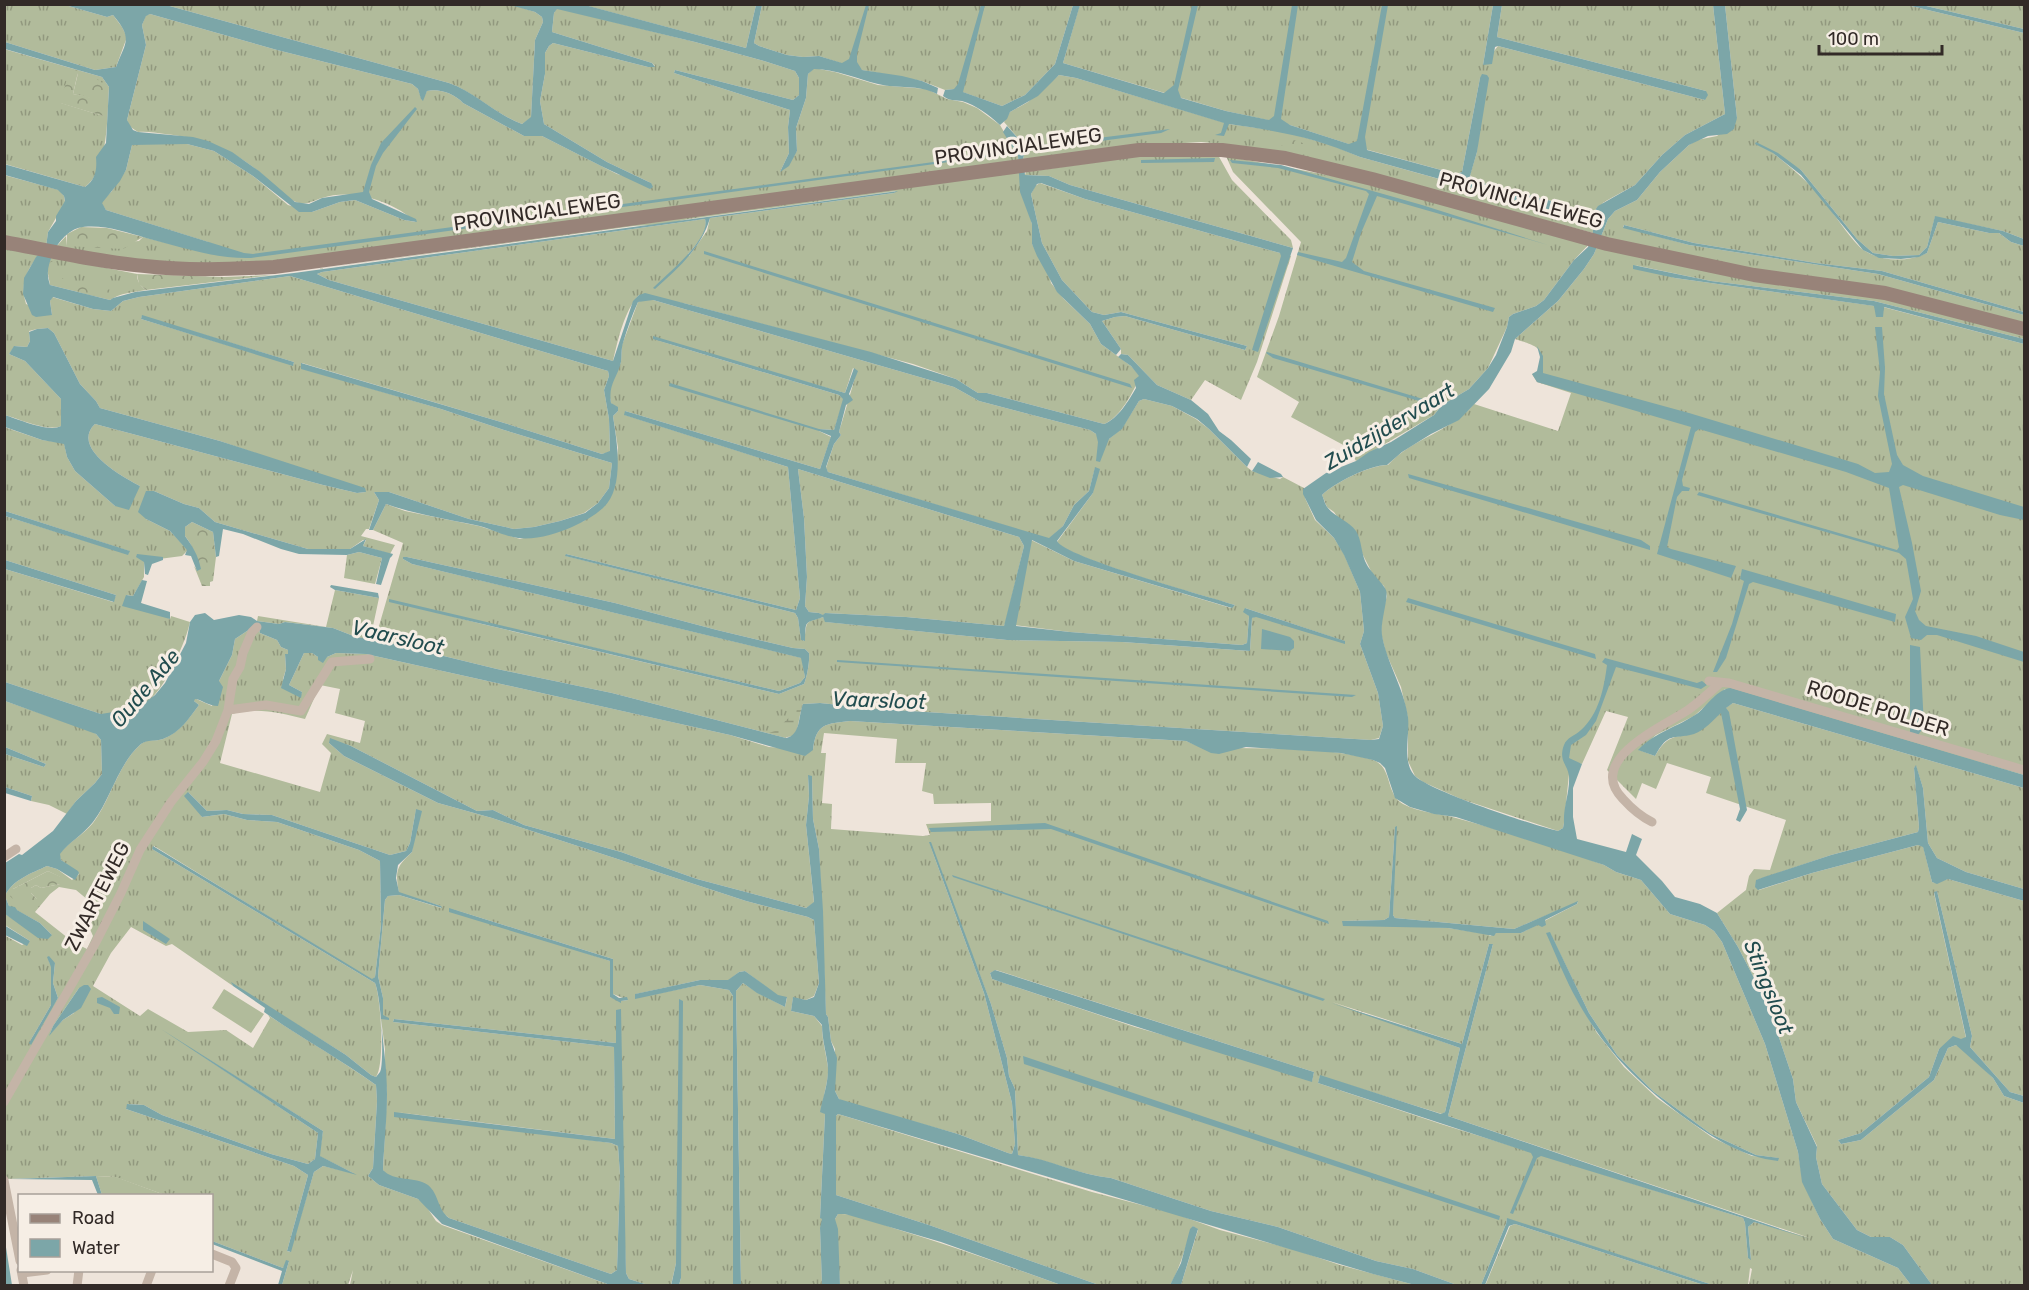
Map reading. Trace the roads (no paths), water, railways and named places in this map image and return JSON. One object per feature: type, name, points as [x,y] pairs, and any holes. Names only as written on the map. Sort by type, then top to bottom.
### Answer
[{"type":"main road","name":"PROVINCIALEWEG","points":[[4,242],[146,267],[226,269],[274,267],[1139,150],[1222,150],[1285,158],[1607,244],[1754,275],[1885,293],[2025,329]]},
{"type":"street","name":"ZWARTEWEG","points":[[4,1102],[96,942],[140,850],[171,802],[203,762],[216,741],[228,710],[233,679],[240,667],[247,643],[257,627]]},
{"type":"street","points":[[228,710],[266,705],[301,711],[332,662],[370,659]]},
{"type":"street","name":"ROODE POLDER","points":[[1709,681],[1729,683],[2025,770]]},
{"type":"street","points":[[1652,822],[1638,815],[1614,789],[1611,773],[1613,767],[1638,740],[1688,710],[1720,683]]},
{"type":"street","points":[[4,857],[16,849]]},
{"type":"street","points":[[4,1180],[18,1251]]},
{"type":"street","points":[[213,1254],[232,1262],[236,1268],[229,1286]]},
{"type":"street","points":[[21,1272],[24,1286]]},
{"type":"water","points":[[65,5],[166,5],[449,83],[522,124],[531,117],[535,40],[543,22],[542,17],[535,12],[510,5],[585,5],[746,48],[756,5],[762,5],[754,43],[787,55],[819,56],[842,63],[849,59],[866,5],[869,5],[857,54],[857,62],[862,70],[922,81],[938,88],[937,94],[923,89],[885,85],[838,72],[814,69],[808,74],[806,98],[796,128],[797,151],[789,166],[780,172],[789,153],[790,110],[674,73],[675,70],[793,100],[799,95],[799,78],[795,71],[695,42],[557,9],[554,13],[552,32],[652,63],[655,67],[553,43],[545,53],[545,74],[540,101],[544,124],[607,162],[651,183],[653,187],[650,189],[542,136],[524,136],[446,92],[427,91],[423,101],[418,89],[412,84],[277,50],[150,14],[146,16],[142,25],[146,45],[127,120],[133,130],[208,141],[232,152],[259,171],[295,202],[309,204],[322,198],[363,192],[371,165],[381,143],[415,107],[417,109],[383,153],[376,166],[369,192],[372,199],[416,219],[417,222],[404,220],[355,200],[340,202],[312,212],[299,212],[253,176],[214,151],[187,144],[132,145],[126,170],[102,203],[106,210],[244,253],[253,254],[1000,153],[1000,155],[251,258],[185,249],[112,229],[78,228],[63,238],[51,258],[48,269],[50,285],[110,300],[135,292],[294,273],[898,191],[710,218],[695,249],[655,289],[653,288],[695,246],[705,227],[705,219],[317,274],[329,280],[613,361],[633,301],[645,293],[871,352],[956,379],[978,393],[987,393],[1104,424],[1118,414],[1136,388],[1134,380],[1139,376],[1131,366],[1118,357],[1121,354],[1128,355],[1157,385],[1191,400],[1208,414],[1219,431],[1251,459],[1247,467],[1197,419],[1172,406],[1144,399],[1139,401],[1122,429],[1109,439],[1100,462],[1096,461],[1098,442],[1096,434],[1090,430],[979,401],[954,387],[653,300],[638,302],[612,386],[611,403],[618,407],[618,411],[613,416],[618,464],[617,477],[610,499],[600,511],[559,532],[525,538],[512,537],[481,526],[386,504],[373,530],[369,530],[379,500],[374,492],[389,492],[469,519],[514,529],[560,521],[585,513],[598,503],[609,488],[612,463],[441,409],[301,369],[301,363],[602,454],[610,451],[609,419],[604,390],[609,376],[608,371],[290,276],[139,297],[123,301],[111,311],[93,309],[53,297],[50,301],[52,315],[36,317],[32,315],[23,294],[24,278],[36,257],[46,247],[48,232],[65,201],[64,196],[58,190],[5,175],[4,164],[85,187],[94,177],[96,157],[106,143],[109,87],[102,77],[5,49],[5,42],[95,70],[116,67],[126,40],[123,30],[113,15],[107,17]]},
{"type":"water","points":[[981,5],[985,5],[963,92],[1002,106],[1025,95],[1055,64],[1073,5],[1080,5],[1063,63],[1164,93],[1174,85],[1192,5],[1198,5],[1178,90],[1181,98],[1269,120],[1274,116],[1292,5],[1298,5],[1281,119],[1290,125],[1349,144],[1357,141],[1382,5],[1388,5],[1365,137],[1367,150],[1456,174],[1462,172],[1480,78],[1482,74],[1487,75],[1489,78],[1477,152],[1470,176],[1475,181],[1563,204],[1562,213],[1360,157],[1327,144],[1296,136],[1229,124],[1224,136],[1215,135],[1221,133],[1224,123],[1076,78],[1059,75],[1038,96],[1010,112],[1007,119],[1000,125],[972,105],[943,96],[945,90],[954,89],[958,84]]},
{"type":"water","points":[[1493,5],[1502,5],[1497,37],[1706,91],[1708,95],[1705,100],[1498,46],[1495,47],[1492,64],[1483,65]]},
{"type":"water","points":[[1713,5],[1725,5],[1737,118],[1734,129],[1727,134],[1708,136],[1689,145],[1660,172],[1637,200],[1615,211],[1608,219],[1594,254],[1584,269],[1558,301],[1515,339],[1511,352],[1489,389],[1459,420],[1402,452],[1387,465],[1371,468],[1353,476],[1322,495],[1331,511],[1356,531],[1367,565],[1386,590],[1382,635],[1406,706],[1408,763],[1414,775],[1423,782],[1459,798],[1558,831],[1563,828],[1569,782],[1562,750],[1567,740],[1587,724],[1596,708],[1606,674],[1607,665],[1602,662],[1605,658],[1697,683],[1702,681],[1707,685],[1701,689],[1616,667],[1596,721],[1586,735],[1571,745],[1569,758],[1582,764],[1573,788],[1573,817],[1577,839],[1626,852],[1632,834],[1642,839],[1636,855],[1675,897],[1700,904],[1717,913],[1738,947],[1768,1005],[1793,1079],[1796,1102],[1817,1147],[1816,1157],[1822,1184],[1857,1230],[1871,1237],[1890,1237],[1903,1245],[1932,1285],[1911,1285],[1898,1268],[1833,1239],[1820,1219],[1802,1182],[1798,1152],[1765,1044],[1722,942],[1714,931],[1705,925],[1670,914],[1641,880],[1616,872],[1604,865],[1456,817],[1410,807],[1395,798],[1385,768],[1380,763],[1341,753],[1246,747],[1219,754],[1211,753],[1186,741],[850,721],[824,726],[817,734],[813,750],[805,756],[730,735],[366,654],[336,653],[327,657],[323,663],[312,653],[304,653],[289,685],[302,692],[301,698],[281,688],[286,669],[285,654],[288,654],[288,650],[281,647],[277,640],[260,633],[258,626],[235,639],[232,655],[219,681],[223,687],[218,706],[195,699],[194,701],[199,705],[179,729],[163,739],[141,744],[126,761],[93,822],[60,854],[61,860],[78,871],[75,880],[47,866],[17,881],[5,896],[5,863],[19,854],[22,855],[53,831],[76,801],[102,774],[101,740],[96,734],[5,701],[5,682],[101,714],[138,708],[155,695],[165,683],[186,643],[190,622],[195,615],[205,613],[214,620],[239,615],[251,617],[257,621],[333,628],[356,637],[612,693],[786,738],[797,729],[803,704],[820,703],[878,709],[1379,739],[1383,726],[1378,693],[1360,644],[1364,631],[1360,592],[1344,555],[1334,538],[1316,520],[1303,494],[1303,489],[1326,473],[1356,461],[1391,442],[1434,415],[1442,405],[1469,389],[1488,368],[1496,355],[1509,317],[1536,306],[1544,300],[1574,260],[1588,247],[1593,233],[1592,215],[1598,206],[1635,185],[1662,155],[1685,135],[1725,114]]},
{"type":"water","points":[[1907,5],[1922,5],[2024,29],[2024,33]]},
{"type":"water","points":[[1007,126],[1026,147],[1170,129],[1161,133],[1025,151],[1023,159],[1025,175],[1049,176],[1070,185],[1293,248],[1258,352],[1252,350],[1280,253],[1085,199],[1041,183],[1037,184],[1031,194],[1042,243],[1062,280],[1092,312],[1104,315],[1121,312],[1247,346],[1245,350],[1125,316],[1102,321],[1121,349],[1116,355],[1101,344],[1090,324],[1057,292],[1037,256],[1032,244],[1032,224],[1020,192],[1018,156],[1003,132]]},
{"type":"water","points":[[1756,142],[1778,153],[1801,170],[1857,239],[1873,253],[1893,256],[1919,255],[1927,247],[1935,216],[2003,231],[2024,239],[2024,246],[2011,242],[1999,233],[1938,222],[1927,253],[1919,257],[1901,259],[1879,258],[1863,250],[1801,175],[1773,153],[1755,144]]},
{"type":"water","points":[[1215,158],[1214,162],[1141,163],[1141,160]]},
{"type":"water","points":[[1230,160],[1281,165],[1422,205],[1548,245],[1377,196],[1361,233],[1352,262],[1364,271],[1495,308],[1493,312],[1297,255],[1298,252],[1342,262],[1346,258],[1369,194],[1366,191],[1278,168],[1232,163]]},
{"type":"water","points":[[1624,225],[1694,243],[1816,263],[1882,271],[2024,312],[2024,315],[1878,274],[1689,245],[1623,228]]},
{"type":"water","points":[[704,251],[1130,384],[1132,388],[704,254]]},
{"type":"water","points":[[1633,265],[1711,281],[1874,301],[2024,339],[2024,344],[1884,307],[1883,317],[1876,317],[1874,306],[1675,278],[1633,269]]},
{"type":"water","points":[[142,315],[294,362],[293,366],[141,319]]},
{"type":"water","points":[[1875,327],[1882,327],[1884,394],[1897,455],[1903,465],[1923,476],[2024,507],[2024,520],[2000,515],[1903,485],[1899,487],[1921,591],[1915,611],[1919,620],[1926,626],[1976,636],[2024,652],[2024,662],[1937,635],[1927,635],[1921,640],[1911,638],[1905,617],[1913,599],[1906,559],[1899,553],[1697,495],[1699,492],[1897,550],[1899,547],[1889,488],[1846,472],[1699,429],[1695,432],[1682,480],[1683,486],[1690,488],[1689,491],[1682,491],[1677,497],[1667,547],[1736,566],[1731,578],[1657,554],[1691,427],[1537,382],[1532,374],[1537,371],[1540,357],[1537,346],[1543,356],[1543,373],[1689,413],[1858,464],[1875,473],[1889,472],[1892,464],[1878,396],[1880,372]]},
{"type":"water","points":[[48,328],[54,333],[80,384],[100,408],[220,441],[365,488],[366,492],[357,493],[323,485],[95,424],[89,433],[89,443],[94,452],[112,469],[140,486],[129,510],[115,506],[75,471],[67,457],[64,444],[42,440],[5,427],[5,415],[41,427],[61,426],[61,399],[25,361],[9,354],[14,346],[27,347],[30,341],[29,332]]},
{"type":"water","points":[[653,336],[845,393],[854,368],[858,371],[849,394],[853,400],[846,405],[839,432],[841,435],[834,444],[826,467],[828,472],[1049,538],[1063,526],[1074,505],[1089,491],[1095,467],[1100,469],[1093,493],[1057,541],[1084,557],[1235,605],[1232,608],[1074,561],[1032,540],[1016,626],[1242,645],[1247,643],[1249,616],[1243,612],[1245,608],[1345,641],[1345,644],[1256,617],[1252,618],[1250,651],[1122,642],[1007,640],[825,622],[823,617],[807,623],[805,641],[801,640],[798,618],[795,613],[565,556],[566,554],[796,610],[800,598],[788,467],[624,415],[625,411],[820,469],[831,436],[669,386],[670,383],[819,429],[834,430],[843,399],[839,395],[653,339]],"holes":[[[798,469],[1019,537],[1024,546],[1004,626],[906,617],[825,613],[823,615],[809,612],[805,606],[807,577],[804,518]]]},
{"type":"water","points":[[1267,352],[1427,401],[1426,403],[1273,358]]},
{"type":"water","points":[[1258,462],[1283,477],[1270,478],[1252,471]]},
{"type":"water","points":[[1408,474],[1641,540],[1650,546],[1650,550],[1409,478]]},
{"type":"water","points":[[146,491],[154,491],[199,508],[215,522],[308,549],[350,549],[366,539],[363,546],[393,554],[381,585],[376,584],[382,558],[359,552],[347,555],[299,554],[223,529],[219,556],[216,557],[213,532],[192,522],[185,527],[185,536],[198,559],[201,569],[197,571],[191,556],[185,555],[187,550],[170,531],[146,519],[138,512]]},
{"type":"water","points":[[5,511],[130,551],[128,555],[5,516]]},
{"type":"water","points":[[137,554],[163,557],[163,560],[152,564],[148,575],[145,574],[144,562],[136,557]]},
{"type":"water","points":[[403,557],[615,603],[717,630],[805,649],[809,656],[805,681],[804,684],[779,694],[389,602],[389,599],[779,691],[800,683],[805,677],[801,658],[412,564]]},
{"type":"water","points":[[5,560],[116,595],[114,602],[5,569]]},
{"type":"water","points":[[1742,569],[1896,614],[1895,622],[1753,582],[1749,584],[1726,658],[1717,672],[1713,672],[1732,624],[1744,581],[1740,579]]},
{"type":"water","points":[[142,580],[147,581],[141,603],[170,612],[170,619],[122,606],[126,595],[133,596]]},
{"type":"water","points":[[331,585],[378,593],[379,598],[335,590],[330,587]]},
{"type":"water","points":[[1408,598],[1595,654],[1596,659],[1406,602]]},
{"type":"water","points":[[1262,629],[1290,637],[1294,641],[1294,648],[1290,651],[1261,649]]},
{"type":"water","points":[[1910,645],[1920,647],[1924,727],[1918,735],[1910,733]]},
{"type":"water","points":[[837,660],[1356,695],[1352,697],[837,662]]},
{"type":"water","points":[[1731,688],[2024,775],[2024,788],[1733,703],[1726,708],[1729,712],[1747,810],[1740,822],[1736,820],[1740,809],[1721,713],[1698,732],[1668,740],[1655,756],[1638,750],[1659,734],[1698,713],[1721,691]]},
{"type":"water","points":[[330,738],[351,746],[477,811],[493,810],[524,825],[621,852],[697,879],[806,908],[814,902],[806,825],[809,796],[808,775],[812,776],[813,819],[819,849],[823,911],[826,1014],[837,1058],[835,1091],[839,1099],[958,1134],[1012,1154],[1015,1144],[1012,1103],[984,993],[929,842],[931,842],[991,1004],[1007,1058],[1009,1076],[1015,1089],[1018,1155],[1087,1174],[1111,1178],[1211,1211],[1278,1227],[1376,1261],[1413,1269],[1457,1285],[1415,1285],[1373,1274],[838,1114],[836,1116],[836,1195],[1099,1285],[1061,1285],[941,1242],[845,1214],[838,1214],[835,1219],[838,1229],[840,1285],[822,1285],[820,1228],[822,1219],[820,1218],[825,1114],[820,1112],[828,1069],[822,1025],[814,1016],[791,1011],[793,997],[806,1000],[814,997],[819,983],[814,920],[746,901],[492,818],[438,803],[344,756],[329,743]]},
{"type":"water","points":[[5,747],[46,764],[44,767],[5,754]]},
{"type":"water","points":[[1916,765],[1923,788],[1928,843],[1937,858],[1966,872],[2024,889],[2024,901],[1948,879],[1937,884],[1932,882],[1923,847],[1918,845],[1758,890],[1755,887],[1756,880],[1764,877],[1831,855],[1918,832],[1914,768]]},
{"type":"water","points":[[5,787],[32,796],[31,801],[5,793]]},
{"type":"water","points":[[188,792],[207,811],[227,810],[243,814],[272,815],[390,855],[406,851],[410,843],[416,809],[422,811],[412,852],[398,865],[396,878],[399,892],[442,908],[399,895],[388,896],[385,900],[378,976],[383,998],[383,1015],[389,1018],[389,1020],[381,1019],[387,1094],[383,1170],[393,1176],[428,1185],[449,1218],[611,1274],[617,1270],[620,1175],[618,1146],[611,1143],[394,1117],[394,1112],[615,1139],[614,1047],[393,1022],[394,1019],[616,1043],[616,1010],[621,1009],[626,1273],[629,1279],[648,1285],[610,1285],[442,1224],[418,1199],[379,1185],[368,1176],[373,1168],[376,1085],[264,1012],[265,1008],[233,986],[231,982],[346,1055],[376,1077],[381,1069],[382,1050],[380,1012],[375,983],[152,849],[153,846],[372,979],[375,977],[381,925],[380,861],[359,850],[277,822],[247,820],[224,814],[202,817],[184,796]]},
{"type":"water","points":[[1045,823],[1328,921],[1329,924],[1051,829],[931,832],[929,828]]},
{"type":"water","points":[[1397,826],[1393,915],[1395,918],[1514,929],[1578,901],[1577,904],[1545,920],[1546,925],[1542,927],[1538,925],[1521,933],[1496,933],[1494,936],[1448,928],[1343,926],[1342,921],[1384,920],[1389,917],[1395,827]]},
{"type":"water","points":[[952,875],[1325,999],[1323,1001]]},
{"type":"water","points":[[1937,891],[1972,1036],[1970,1047],[2010,1092],[2024,1096],[2024,1103],[2004,1096],[1993,1078],[1956,1045],[1948,1048],[1934,1080],[1861,1140],[1841,1144],[1838,1140],[1861,1133],[1929,1077],[1939,1049],[1953,1036],[1961,1039],[1966,1037],[1934,892]]},
{"type":"water","points":[[5,896],[9,906],[15,907],[40,923],[52,935],[48,939],[38,938],[5,914]]},
{"type":"water","points":[[449,908],[613,959],[613,994],[619,998],[627,997],[628,1000],[621,1001],[621,1003],[610,997],[610,961],[449,912]]},
{"type":"water","points":[[143,921],[170,939],[166,944],[143,930]]},
{"type":"water","points":[[4,925],[30,941],[27,946],[5,935]]},
{"type":"water","points":[[1550,932],[1589,1013],[1617,1055],[1654,1092],[1711,1134],[1756,1155],[1779,1158],[1778,1161],[1742,1152],[1709,1134],[1671,1107],[1640,1081],[1625,1066],[1599,1035],[1577,1000],[1546,933]]},
{"type":"water","points":[[1489,944],[1493,944],[1448,1116],[1810,1239],[1754,1222],[1748,1227],[1751,1260],[1748,1258],[1743,1218],[1541,1156],[1537,1158],[1513,1214],[1510,1213],[1533,1157],[1531,1153],[1318,1083],[1320,1075],[1441,1114],[1445,1112],[1460,1048],[1331,1003],[1462,1044]]},
{"type":"water","points":[[49,956],[55,963],[53,983],[58,998],[31,1045],[29,1043],[51,1005],[51,967],[47,957]]},
{"type":"water","points":[[995,970],[1314,1072],[1312,1082],[992,979],[990,973]]},
{"type":"water","points":[[745,971],[778,995],[787,997],[785,1007],[743,983],[736,991],[741,1285],[733,1286],[733,996],[729,990],[700,985],[635,999],[635,994],[700,980],[728,980],[739,972]]},
{"type":"water","points":[[88,985],[91,989],[81,1008],[63,1020],[49,1036],[53,1026],[79,988]]},
{"type":"water","points":[[102,997],[120,1007],[119,1014],[114,1014],[110,1008],[97,1003],[97,998]]},
{"type":"water","points":[[679,999],[683,1001],[681,1278],[679,1285],[671,1286],[676,1263]]},
{"type":"water","points":[[161,1029],[323,1131],[320,1156],[357,1175],[323,1166],[314,1172],[291,1252],[287,1251],[308,1175],[294,1166],[126,1109],[127,1104],[144,1105],[162,1115],[271,1154],[308,1164],[315,1159],[318,1133]]},
{"type":"water","points":[[1023,1056],[1500,1216],[1499,1220],[1024,1064]]},
{"type":"water","points":[[96,1176],[102,1194],[98,1194],[92,1180],[10,1179]]},
{"type":"water","points":[[1507,1218],[1713,1285],[1704,1285],[1515,1224],[1509,1226],[1485,1285],[1481,1285]]},
{"type":"water","points":[[1193,1226],[1198,1229],[1181,1285],[1170,1285],[1181,1263],[1190,1229]]},
{"type":"water","points":[[5,1241],[12,1285],[5,1285]]},
{"type":"water","points":[[213,1241],[283,1268],[286,1260],[289,1261],[282,1285],[278,1285],[282,1271],[213,1244]]},
{"type":"water label","name":"Zuidzijdervaart","points":[[1389,426]]},
{"type":"water label","name":"Vaarsloot","points":[[398,637]]},
{"type":"water label","name":"Oude Ade","points":[[145,688]]},
{"type":"water label","name":"Vaarsloot","points":[[879,700]]},
{"type":"water label","name":"Stingsloot","points":[[1769,987]]}]
